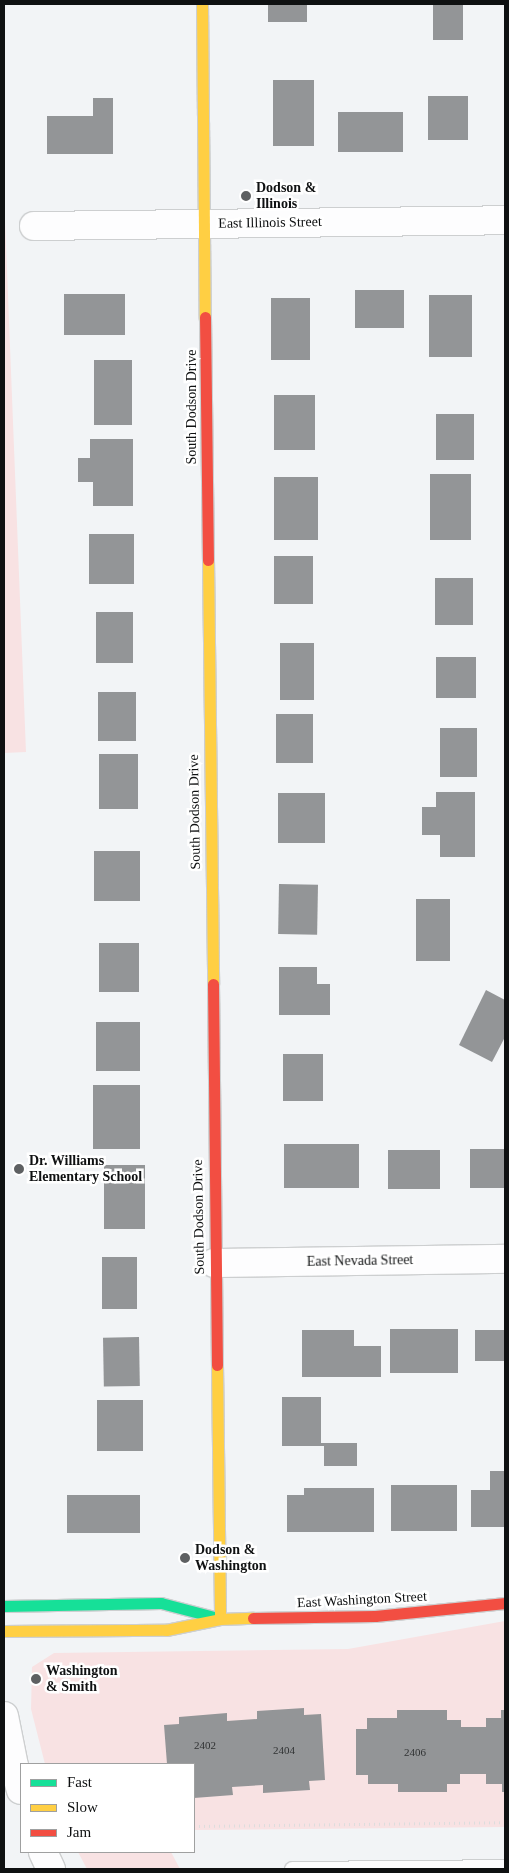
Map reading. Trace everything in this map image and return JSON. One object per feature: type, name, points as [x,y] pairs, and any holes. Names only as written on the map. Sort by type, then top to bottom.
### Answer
[{"type":"street","name":"South Dodson Drive","points":[[202,4],[206,224],[214,1263],[220,1619]]},
{"type":"street","name":"East Illinois Street","points":[[34,226],[505,220]]},
{"type":"street","name":"East Nevada Street","points":[[214,1263],[505,1259]]},
{"type":"street","name":"East Washington Street","points":[[4,1606],[161,1603],[220,1619]]},
{"type":"street","name":"East Washington Street","points":[[4,1632],[166,1630],[220,1619],[375,1616],[505,1603]]},
{"type":"street","points":[[4,1716],[20,1787]]},
{"type":"street","points":[[43,1853],[51,1869]]},
{"type":"lane","points":[[292,1869],[505,1867]]},
{"type":"path","points":[[195,1826],[505,1822]]},
{"type":"shaded area","points":[[4,194],[26,752],[4,753]]},
{"type":"shaded area","points":[[505,1621],[505,1827],[195,1830],[195,1763],[45,1763],[31,1709],[32,1667],[54,1653],[348,1649]]},
{"type":"shaded area","points":[[79,1853],[172,1853],[180,1869],[87,1869]]},
{"type":"building","points":[[268,4],[307,4],[307,22],[268,22]]},
{"type":"building","points":[[433,4],[463,4],[463,40],[433,40]]},
{"type":"building","points":[[273,80],[314,80],[314,146],[273,146]]},
{"type":"building","points":[[428,96],[468,96],[468,140],[428,140]]},
{"type":"building","points":[[93,98],[113,98],[113,154],[47,154],[47,116],[93,116]]},
{"type":"building","points":[[338,112],[403,112],[403,152],[338,152]]},
{"type":"building","points":[[355,290],[404,290],[404,328],[355,328]]},
{"type":"building","points":[[64,294],[125,294],[125,335],[64,335]]},
{"type":"building","points":[[429,295],[472,295],[472,357],[429,357]]},
{"type":"building","points":[[271,298],[310,298],[310,360],[271,360]]},
{"type":"building","points":[[94,360],[132,360],[132,425],[94,425]]},
{"type":"building","points":[[274,395],[315,395],[315,450],[274,450]]},
{"type":"building","points":[[436,414],[474,414],[474,460],[436,460]]},
{"type":"building","points":[[90,439],[133,439],[133,506],[93,506],[93,482],[78,482],[78,458],[90,458]]},
{"type":"building","points":[[430,474],[471,474],[471,540],[430,540]]},
{"type":"building","points":[[274,477],[318,477],[318,540],[274,540]]},
{"type":"building","points":[[89,534],[134,534],[134,584],[89,584]]},
{"type":"building","points":[[274,556],[313,556],[313,604],[274,604]]},
{"type":"building","points":[[435,578],[473,578],[473,625],[435,625]]},
{"type":"building","points":[[96,612],[133,612],[133,663],[96,663]]},
{"type":"building","points":[[280,643],[314,643],[314,700],[280,700]]},
{"type":"building","points":[[436,657],[476,657],[476,698],[436,698]]},
{"type":"building","points":[[98,692],[136,692],[136,741],[98,741]]},
{"type":"building","points":[[276,714],[313,714],[313,763],[276,763]]},
{"type":"building","points":[[440,728],[477,728],[477,777],[440,777]]},
{"type":"building","points":[[99,754],[138,754],[138,809],[99,809]]},
{"type":"building","points":[[436,792],[475,792],[475,857],[440,857],[440,835],[422,835],[422,807],[436,807]]},
{"type":"building","points":[[278,793],[325,793],[325,843],[278,843]]},
{"type":"building","points":[[94,851],[140,851],[140,901],[94,901]]},
{"type":"building","points":[[279,884],[318,885],[317,935],[278,934]]},
{"type":"building","points":[[416,899],[450,899],[450,961],[416,961]]},
{"type":"building","points":[[99,943],[139,943],[139,992],[99,992]]},
{"type":"building","points":[[279,967],[317,967],[317,984],[330,984],[330,1015],[279,1015]]},
{"type":"building","points":[[486,990],[505,1000],[505,1037],[492,1062],[459,1045]]},
{"type":"building","points":[[96,1022],[140,1022],[140,1071],[96,1071]]},
{"type":"building","points":[[283,1054],[323,1054],[323,1101],[283,1101]]},
{"type":"building","points":[[93,1085],[140,1085],[140,1149],[93,1149]]},
{"type":"building","points":[[284,1144],[359,1144],[359,1188],[284,1188]]},
{"type":"building","points":[[470,1149],[505,1149],[505,1188],[470,1188]]},
{"type":"building","points":[[388,1150],[440,1150],[440,1189],[388,1189]]},
{"type":"building","points":[[104,1165],[145,1165],[145,1229],[104,1229]]},
{"type":"building","points":[[102,1257],[137,1257],[137,1309],[102,1309]]},
{"type":"building","points":[[390,1329],[458,1329],[458,1373],[390,1373]]},
{"type":"building","points":[[302,1330],[354,1330],[354,1346],[381,1346],[381,1377],[302,1377]]},
{"type":"building","points":[[475,1330],[505,1330],[505,1361],[475,1361]]},
{"type":"building","points":[[139,1337],[140,1386],[104,1387],[103,1338]]},
{"type":"building","points":[[282,1397],[321,1397],[321,1443],[357,1443],[357,1466],[324,1466],[324,1446],[282,1446]]},
{"type":"building","points":[[97,1400],[143,1400],[143,1451],[97,1451]]},
{"type":"building","points":[[490,1471],[505,1471],[505,1527],[471,1527],[471,1490],[490,1490]]},
{"type":"building","points":[[391,1485],[457,1485],[457,1531],[391,1531]]},
{"type":"building","points":[[304,1488],[374,1488],[374,1532],[287,1532],[287,1495],[304,1495]]},
{"type":"building","points":[[67,1495],[140,1495],[140,1533],[67,1533]]},
{"type":"building","points":[[304,1708],[304,1715],[321,1714],[325,1780],[309,1781],[310,1790],[263,1793],[263,1785],[232,1787],[233,1795],[195,1798],[195,1763],[167,1763],[164,1725],[179,1724],[179,1717],[227,1713],[227,1721],[257,1719],[257,1711]]},
{"type":"building","points":[[397,1710],[447,1710],[447,1720],[461,1720],[461,1727],[486,1727],[486,1718],[501,1718],[501,1710],[505,1710],[505,1792],[502,1792],[502,1784],[486,1784],[486,1774],[460,1774],[460,1784],[447,1784],[447,1792],[398,1792],[398,1784],[368,1784],[368,1775],[356,1775],[356,1729],[367,1729],[367,1718],[397,1718]]},
{"type":"traffic: fast","points":[[4,1606],[161,1603],[214,1617]]},
{"type":"traffic: slow","points":[[202,4],[205,317]]},
{"type":"traffic: slow","points":[[208,560],[213,984]]},
{"type":"traffic: slow","points":[[217,1365],[220,1619]]},
{"type":"traffic: slow","points":[[4,1631],[166,1630],[220,1619],[253,1618]]},
{"type":"traffic: jam","points":[[205,317],[208,560]]},
{"type":"traffic: jam","points":[[213,984],[217,1365]]},
{"type":"traffic: jam","points":[[253,1618],[375,1616],[505,1603]]},
{"type":"place","name":"Dodson & Illinois","points":[[246,196]]},
{"type":"place","name":"Dr. Williams Elementary School","points":[[19,1169]]},
{"type":"place","name":"Dodson & Washington","points":[[185,1558]]},
{"type":"place","name":"Washington & Smith","points":[[36,1679]]}]
